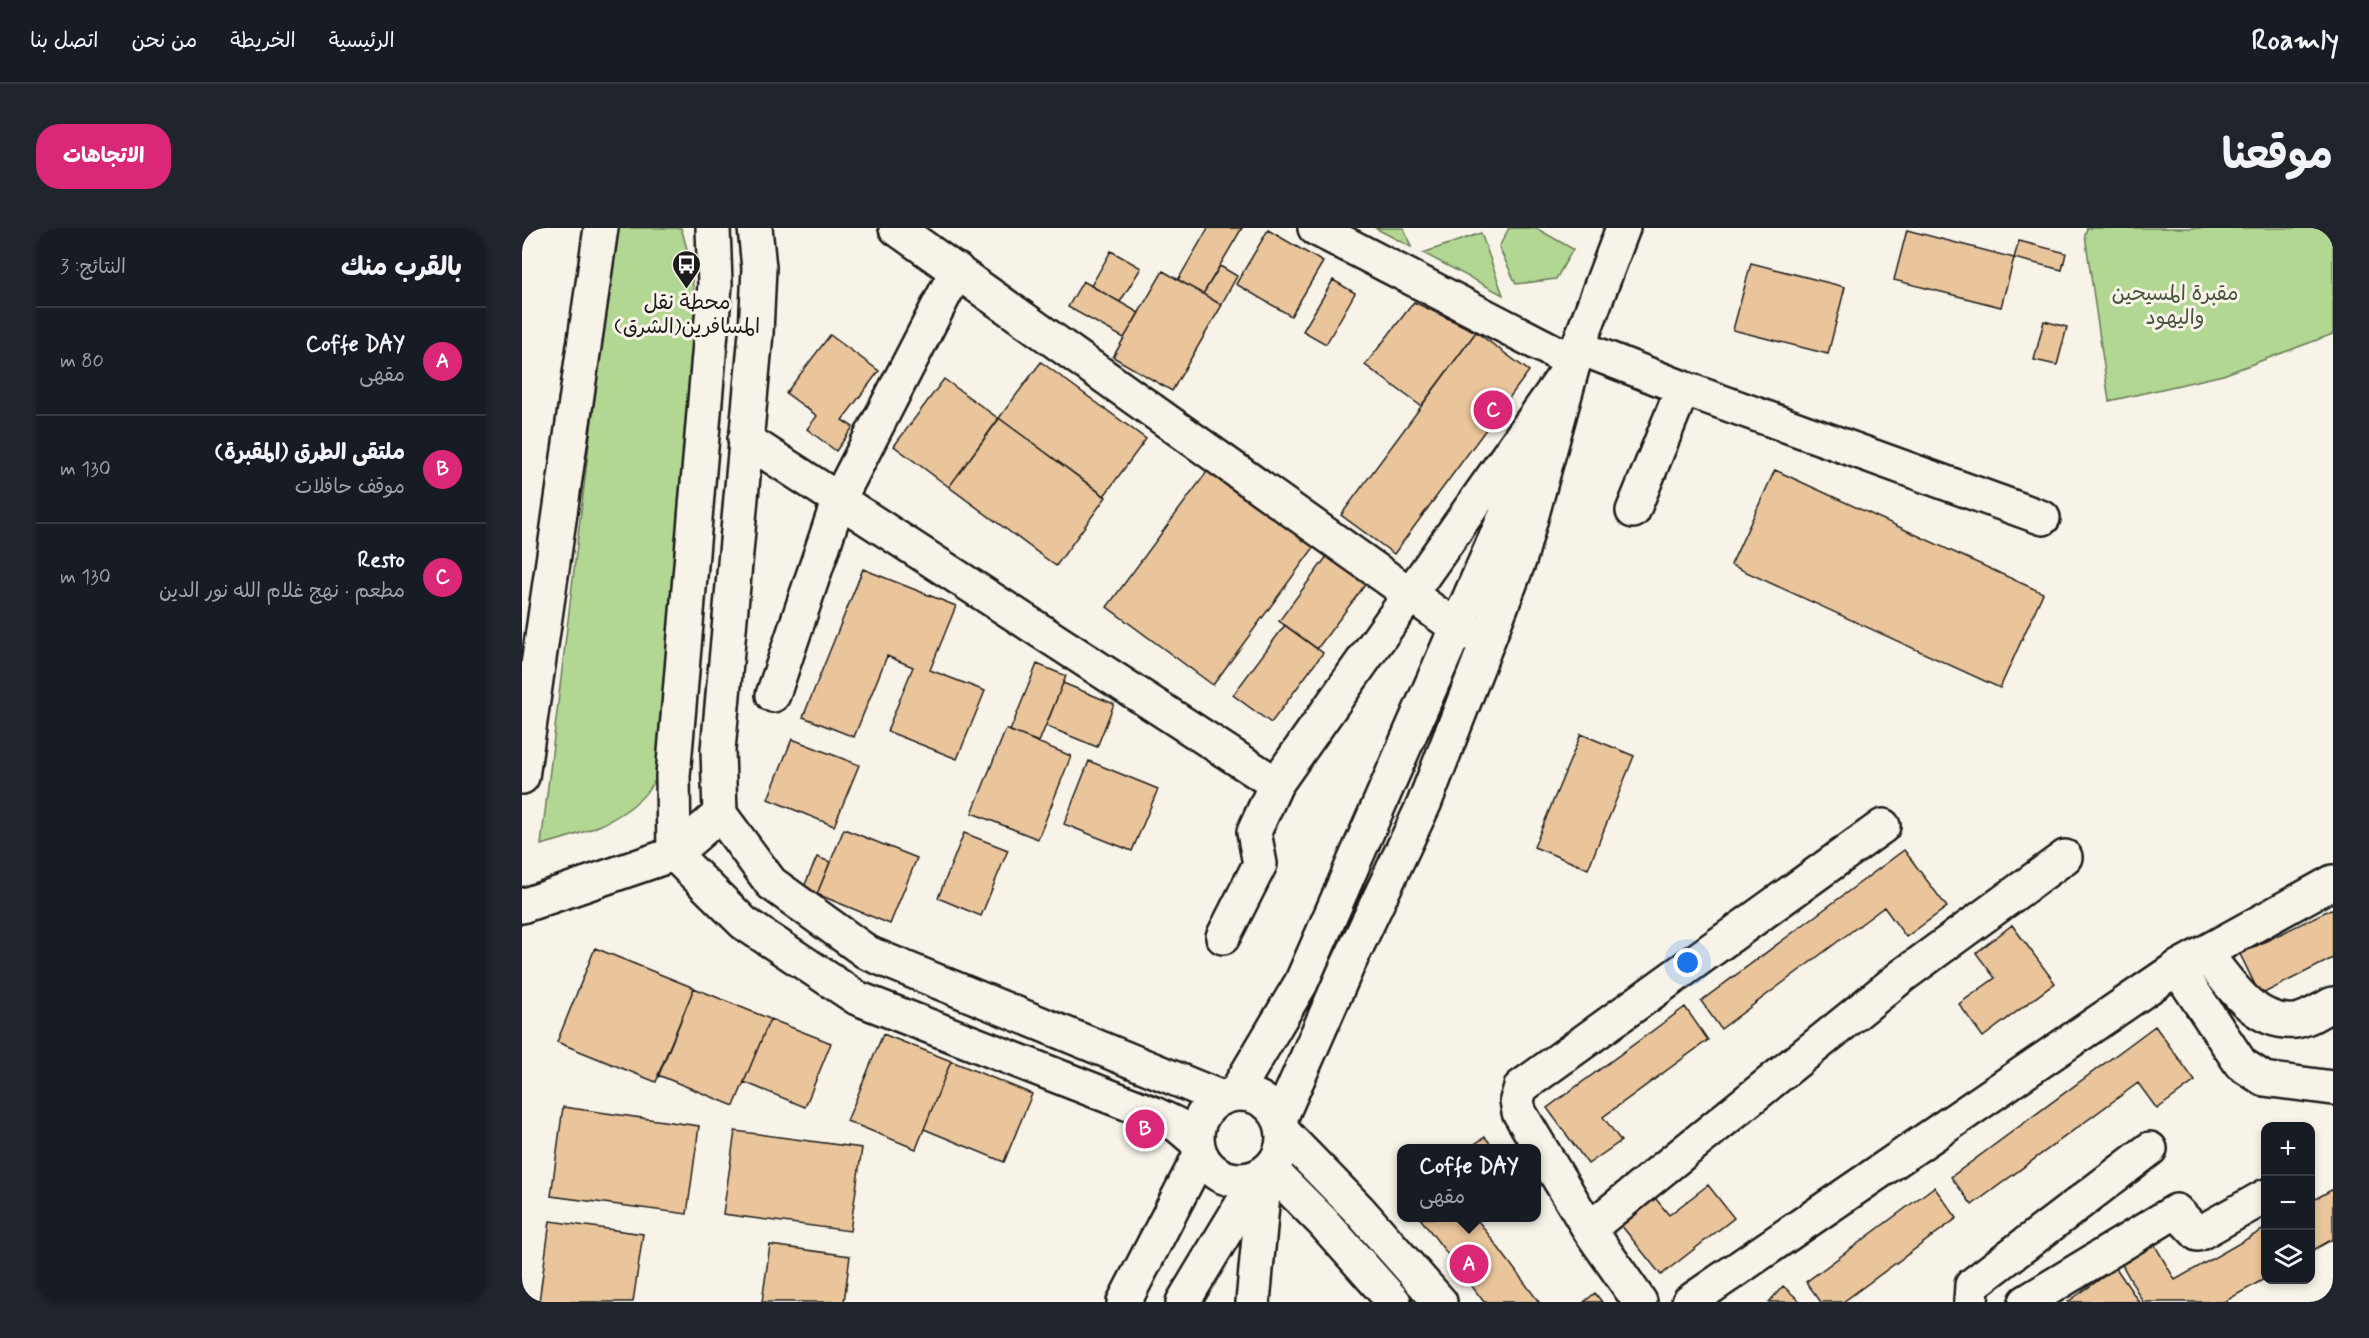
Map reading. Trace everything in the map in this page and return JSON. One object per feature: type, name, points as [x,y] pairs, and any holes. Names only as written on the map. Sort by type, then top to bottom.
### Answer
[{"type":"main road","points":[[522,777],[601,228]]},
{"type":"main road","points":[[713,228],[715,284],[673,776],[674,854],[744,923],[857,998],[1152,1113],[1176,1125],[1199,1148],[1208,1166],[1219,1175],[1232,1180],[1246,1180],[1265,1173]]},
{"type":"main road","points":[[755,228],[759,268],[756,333],[718,750],[720,814],[771,883],[868,953],[1228,1096],[1249,1095],[1261,1099],[1272,1108],[1281,1125],[1440,1302]]},
{"type":"main road","points":[[896,228],[1456,627],[1488,641]]},
{"type":"main road","points":[[1315,228],[1576,354],[1683,388],[2043,518]]},
{"type":"main road","points":[[1124,1302],[1199,1148],[1198,1128],[1203,1116],[1211,1105],[1228,1096],[1301,983],[1576,354],[1623,228]]},
{"type":"main road","points":[[773,695],[839,500],[957,270]]},
{"type":"main road","points":[[1223,937],[1260,864],[1254,832],[1276,784],[1576,354]]},
{"type":"main road","points":[[1183,1302],[1265,1173],[1278,1158],[1283,1145],[1281,1125],[1346,969],[1424,804],[1520,558],[1576,354]]},
{"type":"main road","points":[[1633,511],[1683,388]]},
{"type":"main road","points":[[745,439],[1276,784]]},
{"type":"main road","points":[[522,906],[674,854],[720,814]]},
{"type":"main road","points":[[1538,1144],[1519,1112],[1517,1100],[1521,1087],[1883,826]]},
{"type":"main road","points":[[1589,1229],[1902,976],[2066,857]]},
{"type":"main road","points":[[1689,1302],[2191,960],[2333,882]]},
{"type":"main road","points":[[2191,960],[2253,1009],[2276,1020],[2296,1021],[2333,1004]]},
{"type":"main road","points":[[2191,960],[2241,1064],[2264,1079],[2333,1088]]},
{"type":"main road","points":[[1541,1149],[1589,1229],[1640,1302]]},
{"type":"main road","points":[[1971,1302],[1972,1285],[2150,1149]]},
{"type":"main road","points":[[1253,1302],[1265,1173]]},
{"type":"main road","points":[[1265,1173],[1322,1221],[1394,1302]]},
{"type":"main road","points":[[2026,1302],[2176,1211],[2198,1234],[2261,1198]]},
{"type":"green space","points":[[615,228],[681,228],[691,270],[695,312],[697,340],[657,777],[636,803],[622,814],[574,836],[541,845]]},
{"type":"green space","points":[[1375,228],[1404,228],[1411,247]]},
{"type":"green space","points":[[1509,228],[1536,228],[1573,249],[1556,279],[1516,284],[1499,247]]},
{"type":"green space","name":"مقبرة المسيحين واليهود","points":[[2087,228],[2333,228],[2333,334],[2223,375],[2109,401],[2085,235]]},
{"type":"green space","points":[[1481,233],[1503,295],[1423,253]]},
{"type":"building","points":[[1208,228],[1242,228],[1203,294],[1178,280]]},
{"type":"building","points":[[1268,230],[1323,262],[1291,316],[1236,284]]},
{"type":"building","points":[[1907,230],[2014,258],[2001,307],[1894,280]]},
{"type":"building","points":[[2019,241],[2066,253],[2062,270],[2014,258]]},
{"type":"building","points":[[1111,251],[1141,268],[1120,302],[1091,286]]},
{"type":"building","points":[[1751,263],[1845,287],[1828,354],[1733,330]]},
{"type":"building","points":[[1220,266],[1237,276],[1221,305],[1203,294]]},
{"type":"building","points":[[1163,271],[1222,305],[1172,391],[1113,357]]},
{"type":"building","points":[[1333,280],[1355,293],[1326,344],[1303,331]]},
{"type":"building","points":[[1083,281],[1139,313],[1124,338],[1068,307]]},
{"type":"building","points":[[1414,302],[1476,332],[1421,406],[1365,365]]},
{"type":"building","points":[[2044,321],[2067,327],[2057,365],[2034,360]]},
{"type":"building","points":[[1476,332],[1529,371],[1394,554],[1341,515]]},
{"type":"building","points":[[830,335],[879,371],[842,420],[853,427],[836,451],[807,429],[817,416],[786,393]]},
{"type":"building","points":[[1041,362],[1146,439],[1104,496],[999,418]]},
{"type":"building","points":[[944,379],[999,419],[949,487],[894,446]]},
{"type":"building","points":[[999,418],[1106,497],[1056,566],[949,487]]},
{"type":"building","points":[[1212,465],[1320,539],[1213,685],[1107,607]]},
{"type":"building","points":[[1775,470],[2043,593],[2000,688],[1731,565]]},
{"type":"building","points":[[1333,548],[1371,577],[1317,649],[1279,621]]},
{"type":"building","points":[[863,569],[956,606],[930,670],[985,691],[957,759],[887,731],[913,667],[887,656],[854,737],[803,717]]},
{"type":"building","points":[[1285,625],[1323,653],[1271,723],[1233,695]]},
{"type":"building","points":[[1037,664],[1066,676],[1039,742],[1010,731]]},
{"type":"building","points":[[1063,683],[1114,704],[1097,747],[1046,726]]},
{"type":"building","points":[[1006,729],[1071,756],[1038,839],[972,813]]},
{"type":"building","points":[[1581,734],[1634,756],[1588,869],[1534,847]]},
{"type":"building","points":[[792,739],[859,765],[834,826],[768,799]]},
{"type":"building","points":[[1089,761],[1158,789],[1132,851],[1064,824]]},
{"type":"building","points":[[844,829],[917,858],[890,924],[817,894]]},
{"type":"building","points":[[964,833],[1008,850],[981,916],[938,898]]},
{"type":"building","points":[[1904,850],[1947,907],[1906,937],[1884,907],[1721,1029],[1701,1001]]},
{"type":"building","points":[[817,857],[830,862],[817,894],[803,889]]},
{"type":"building","points":[[2333,910],[2333,958],[2260,995],[2240,954]]},
{"type":"building","points":[[2012,925],[2055,983],[1983,1037],[1959,1004],[1995,978],[1976,953]]},
{"type":"building","points":[[595,948],[694,988],[656,1082],[557,1042]]},
{"type":"building","points":[[694,988],[770,1019],[734,1106],[658,1075]]},
{"type":"building","points":[[1685,1007],[1708,1040],[1603,1117],[1621,1141],[1588,1164],[1547,1108]]},
{"type":"building","points":[[770,1019],[831,1043],[805,1107],[744,1082]]},
{"type":"building","points":[[2155,1026],[2195,1081],[2157,1109],[2138,1083],[1972,1205],[1951,1177]]},
{"type":"building","points":[[883,1034],[951,1061],[916,1149],[847,1121]]},
{"type":"building","points":[[951,1061],[1032,1094],[1004,1162],[924,1129]]},
{"type":"building","points":[[563,1107],[699,1126],[687,1214],[551,1196]]},
{"type":"building","points":[[735,1131],[862,1148],[850,1231],[723,1214]]},
{"type":"building","points":[[1485,1137],[1491,1144],[1475,1144]]},
{"type":"building","points":[[1708,1185],[1734,1218],[1661,1275],[1617,1220],[1651,1193],[1669,1215]]},
{"type":"building","points":[[1934,1187],[1957,1218],[1843,1302],[1821,1302],[1806,1282]]},
{"type":"building","points":[[2333,1189],[2333,1239],[2315,1249],[2315,1230],[2315,1199]]},
{"type":"building","points":[[550,1221],[643,1234],[633,1302],[539,1302]]},
{"type":"building","points":[[1423,1222],[1479,1222],[1539,1302],[1484,1302]]},
{"type":"building","points":[[2261,1231],[2261,1281],[2224,1302],[2143,1302],[2120,1261],[2153,1242],[2175,1280]]},
{"type":"building","points":[[770,1245],[850,1256],[844,1302],[762,1302]]},
{"type":"building","points":[[2116,1268],[2139,1302],[2068,1302],[2069,1301]]},
{"type":"building","points":[[1783,1286],[1801,1302],[1769,1302]]},
{"type":"building","points":[[1595,1293],[1602,1302],[1584,1302]]},
{"type":"place","name":"محطة نقل المسافرين(الشرق)","points":[[687,290]]},
{"type":"place","name":"Resto","points":[[1493,410]]},
{"type":"place","name":"ملتقى الطرق (المقبرة)","points":[[1145,1129]]},
{"type":"place","name":"Coffe DAY","points":[[1469,1264]]}]
